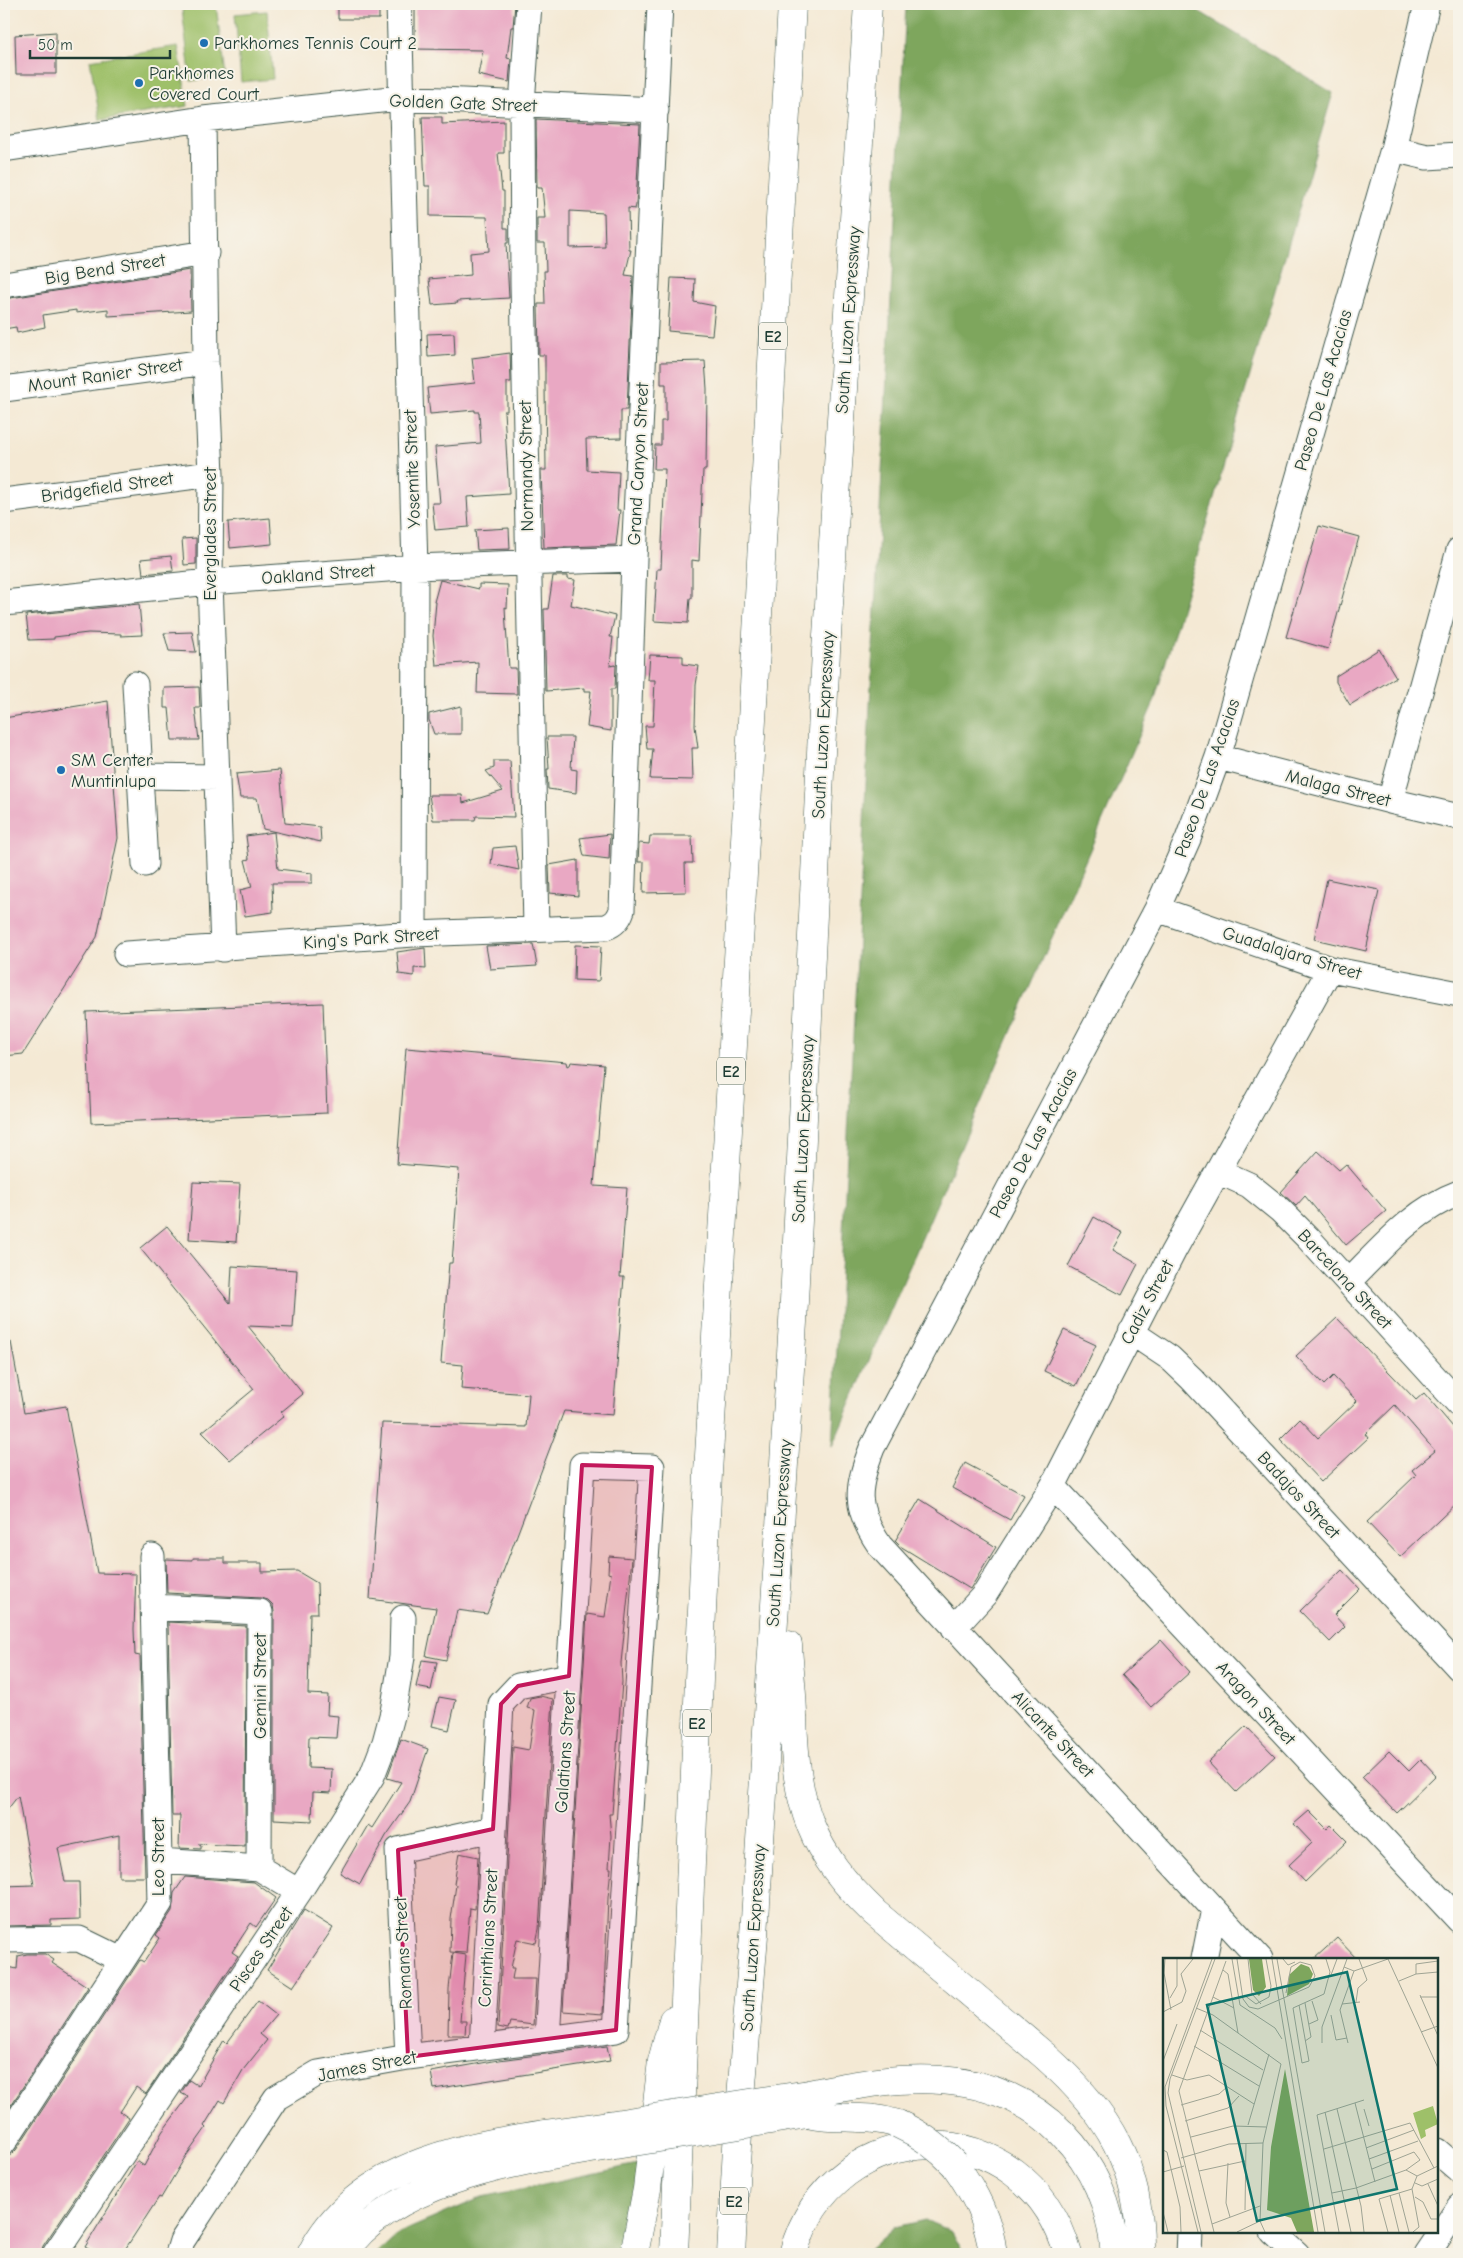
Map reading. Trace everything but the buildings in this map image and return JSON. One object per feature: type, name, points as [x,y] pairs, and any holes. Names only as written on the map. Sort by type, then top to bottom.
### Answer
[{"type":"highway","name":"E2","points":[[674,2254],[708,1473],[756,669],[792,4]]},
{"type":"highway","name":"South Luzon Expressway","points":[[731,2254],[737,2148],[754,1934],[795,1283],[826,651],[868,4]]},
{"type":"highway","points":[[777,1569],[788,1629],[793,1738],[804,1809],[816,1841],[836,1872],[856,1895],[1045,2056],[1064,2073],[1091,2103],[1112,2135],[1132,2178],[1139,2219],[1140,2254]]},
{"type":"highway","points":[[634,2254],[648,2189],[662,2061],[686,1973]]},
{"type":"highway","points":[[808,2104],[856,2085],[903,2080],[941,2080],[971,2084],[1011,2098],[1046,2118],[1070,2142],[1085,2161],[1103,2194],[1113,2234],[1114,2254]]},
{"type":"highway","points":[[311,2254],[325,2230],[346,2206],[372,2187],[409,2168],[475,2147],[608,2135],[808,2104],[826,2104],[910,2094],[945,2095],[967,2099],[1004,2114],[1036,2132],[1056,2151],[1070,2169],[1081,2190],[1093,2228],[1096,2254]]},
{"type":"highway","points":[[808,2104],[827,2118],[844,2116],[872,2117],[898,2124],[916,2132],[931,2142],[956,2165],[979,2202],[986,2219],[992,2254]]},
{"type":"highway","points":[[343,2254],[374,2221],[396,2206],[437,2186],[608,2135]]},
{"type":"highway","points":[[793,2254],[799,2235],[812,2209],[837,2180],[878,2155],[895,2150],[931,2145],[974,2152],[1002,2164],[1016,2173],[1030,2185],[1054,2217],[1068,2254]]},
{"type":"highway","points":[[737,2148],[750,2254]]},
{"type":"street","name":"Yosemite Street","points":[[399,4],[400,98],[414,567],[414,934]]},
{"type":"street","name":"Normandy Street","points":[[529,4],[522,104],[527,562],[536,929]]},
{"type":"street","name":"Grand Canyon Street","points":[[616,922],[622,910],[634,559],[660,4]]},
{"type":"street","name":"Paseo De Las Acacias","points":[[860,1501],[862,1475],[872,1448],[1157,910],[1188,839],[1218,757],[1393,149],[1427,4]]},
{"type":"street","name":"Golden Gate Street","points":[[4,149],[203,119],[400,98],[656,110]]},
{"type":"street","name":"Everglades Street","points":[[203,119],[206,362],[210,474],[210,582],[223,949]]},
{"type":"street","points":[[1393,149],[1427,157],[1459,155]]},
{"type":"street","name":"Big Bend Street","points":[[4,285],[206,253]]},
{"type":"street","name":"Mount Ranier Street","points":[[4,389],[206,362]]},
{"type":"street","name":"Bridgefield Street","points":[[4,501],[210,474]]},
{"type":"street","points":[[1390,801],[1448,630],[1459,550]]},
{"type":"street","name":"Oakland Street","points":[[4,603],[210,582],[414,567],[634,559]]},
{"type":"street","points":[[136,684],[146,864]]},
{"type":"street","name":"Malaga Street","points":[[1218,757],[1459,817]]},
{"type":"street","points":[[141,776],[216,777]]},
{"type":"street","name":"Guadalajara Street","points":[[1157,910],[1330,969],[1459,994]]},
{"type":"street","name":"King's Park Street","points":[[126,954],[223,949],[414,934],[606,927],[616,922]]},
{"type":"street","name":"Cadiz Street","points":[[954,1628],[985,1594],[1053,1486],[1131,1332],[1330,969]]},
{"type":"street","name":"Barcelona Street","points":[[1218,1171],[1249,1186],[1280,1210],[1457,1397]]},
{"type":"street","points":[[1348,1282],[1412,1218],[1444,1199],[1459,1194]]},
{"type":"street","name":"Badajos Street","points":[[1131,1332],[1170,1358],[1192,1379],[1459,1668]]},
{"type":"street","name":"Galatians Street","points":[[547,2039],[582,1465],[652,1467],[616,2030]]},
{"type":"street","name":"Aragon Street","points":[[1053,1486],[1459,1920]]},
{"type":"street","name":"Alicante Street","points":[[860,1501],[866,1527],[880,1546],[1259,1958]]},
{"type":"street","name":"Leo Street","points":[[4,2142],[160,1903],[152,1556]]},
{"type":"street","name":"Gemini Street","points":[[154,1607],[260,1612],[259,1868]]},
{"type":"street","name":"Pisces Street","points":[[55,2254],[299,1892],[372,1776],[385,1742],[393,1712],[402,1657],[404,1618]]},
{"type":"street","name":"Corinthians Street","points":[[482,2047],[501,1704],[518,1686],[569,1676]]},
{"type":"street","name":"Romans Street","points":[[408,2057],[398,1850],[494,1829]]},
{"type":"street","points":[[160,1861],[259,1868],[299,1892]]},
{"type":"street","points":[[1204,1958],[1214,1909]]},
{"type":"street","points":[[4,1940],[79,1939],[122,1960]]},
{"type":"street","name":"James Street","points":[[178,2250],[276,2098],[318,2072],[408,2057],[616,2030]]},
{"type":"street","points":[[1438,2151],[1459,2170]]},
{"type":"street","points":[[1427,2254],[1459,2208]]},
{"type":"street","points":[[1189,2254],[1190,2233]]},
{"type":"street","points":[[1274,2233],[1296,2254]]},
{"type":"highlighted area","points":[[582,1465],[652,1467],[616,2030],[408,2057],[398,1850],[493,1829],[501,1704],[518,1686],[569,1676]]},
{"type":"green space","points":[[906,4],[1187,4],[1333,93],[1154,702],[832,1446]]},
{"type":"green space","name":"Parkhomes Tennis Court 2","points":[[216,5],[225,76],[191,81],[182,9]]},
{"type":"green space","points":[[267,11],[273,79],[241,82],[235,14]]},
{"type":"green space","name":"Parkhomes Covered Court","points":[[178,46],[188,106],[100,120],[90,60]]},
{"type":"green space","points":[[647,2162],[619,2254],[376,2254],[399,2233],[483,2197]]},
{"type":"green space","points":[[925,2220],[952,2232],[964,2254],[865,2254],[895,2227]]},
{"type":"place","name":"Parkhomes Tennis Court 2","points":[[204,43]]},
{"type":"place","name":"Parkhomes Covered Court","points":[[139,83]]},
{"type":"place","name":"SM Center Muntinlupa","points":[[61,770]]}]
